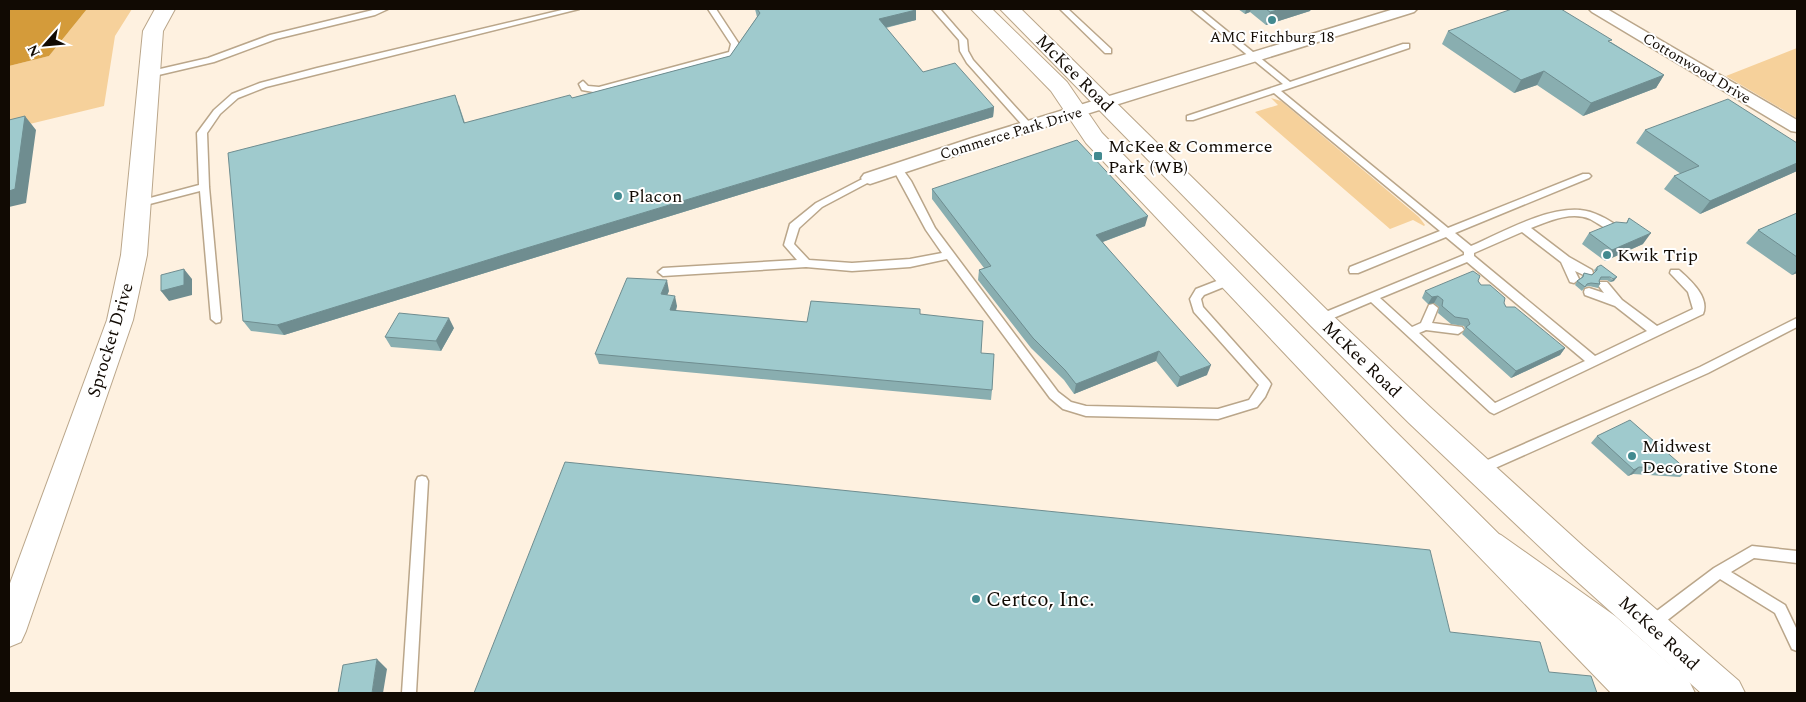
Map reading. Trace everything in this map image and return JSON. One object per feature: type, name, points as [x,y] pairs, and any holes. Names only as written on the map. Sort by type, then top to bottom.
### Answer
[{"type":"main road","name":"Sprocket Drive","points":[[9,631],[120,320],[134,255],[153,31],[165,9]]},
{"type":"main road","name":"McKee Road","points":[[981,9],[1059,87],[1094,138],[1232,279],[1298,351],[1635,693]]},
{"type":"main road","name":"McKee Road","points":[[1010,9],[1399,395],[1478,470],[1727,693]]},
{"type":"main road","points":[[1232,279],[1288,313],[1307,319],[1320,318]]},
{"type":"main road","points":[[1298,351],[1317,344],[1331,348],[1399,395]]},
{"type":"main road","points":[[1490,545],[1603,626],[1677,693]]},
{"type":"street","name":"Commerce Park Drive","points":[[870,178],[1028,126],[1077,113],[1409,9]]},
{"type":"street","name":"Cottonwood Drive","points":[[1597,9],[1797,127]]},
{"type":"lane","points":[[150,74],[211,60],[273,37],[384,9]]},
{"type":"lane","points":[[216,319],[204,186],[202,133],[217,112],[235,96],[263,85],[311,72],[574,9]]},
{"type":"lane","points":[[583,84],[586,88],[599,90],[733,54],[735,44],[712,9]]},
{"type":"lane","points":[[936,9],[963,40],[964,51],[970,60],[1028,126]]},
{"type":"lane","points":[[1064,9],[1108,51]]},
{"type":"lane","points":[[1195,9],[1289,86]]},
{"type":"lane","points":[[1190,118],[1406,46]]},
{"type":"lane","points":[[1275,90],[1448,232],[1492,282],[1593,361]]},
{"type":"lane","points":[[898,169],[932,230],[1054,395],[1067,406],[1086,411],[1218,414],[1253,404],[1261,394],[1265,384],[1198,309],[1195,299],[1200,292],[1232,279]]},
{"type":"lane","points":[[1354,270],[1586,176]]},
{"type":"lane","points":[[806,263],[789,245],[794,226],[819,205],[870,178]]},
{"type":"lane","points":[[137,204],[204,186]]},
{"type":"lane","points":[[1320,318],[1372,298],[1524,228],[1560,214],[1580,213],[1600,219],[1615,229]]},
{"type":"lane","points":[[1524,228],[1565,260],[1588,273]]},
{"type":"lane","points":[[663,272],[806,263],[852,267],[910,263],[950,255]]},
{"type":"lane","points":[[1565,260],[1574,280]]},
{"type":"lane","points":[[1372,298],[1494,409],[1699,311],[1698,298],[1688,284],[1675,273]]},
{"type":"lane","points":[[1603,285],[1619,303],[1656,332]]},
{"type":"lane","points":[[1589,292],[1619,303]]},
{"type":"lane","points":[[1425,326],[1433,308]]},
{"type":"lane","points":[[1478,470],[1704,370],[1797,322]]},
{"type":"lane","points":[[1411,332],[1425,326],[1458,330]]},
{"type":"lane","points":[[409,693],[422,481]]},
{"type":"lane","points":[[1650,625],[1719,572],[1752,552],[1797,556]]},
{"type":"lane","points":[[1719,572],[1780,609],[1797,644]]},
{"type":"shaded area","points":[[9,9],[87,9],[49,56],[9,66]]},
{"type":"shaded area","points":[[87,9],[132,9],[115,36],[104,106],[9,129],[9,66],[49,56]]},
{"type":"shaded area","points":[[1797,48],[1797,118],[1726,76]]},
{"type":"shaded area","points":[[1271,98],[1281,101],[1419,217],[1425,225],[1413,220],[1390,229],[1255,112],[1278,105]]},
{"type":"building","points":[[757,9],[915,9],[879,19],[923,72],[955,63],[994,107],[277,325],[243,321],[228,153],[455,95],[464,123],[570,95],[572,98],[730,56],[760,13]]},
{"type":"building","points":[[1266,9],[1281,9],[1270,12]]},
{"type":"building","points":[[1512,9],[1561,9],[1612,40],[1608,41],[1664,75],[1591,103],[1544,71],[1521,80],[1448,31]]},
{"type":"building","points":[[1728,99],[1797,143],[1797,163],[1710,201],[1674,176],[1699,166],[1645,130]]},
{"type":"building","points":[[25,116],[15,189],[9,191],[9,120]]},
{"type":"building","points":[[1077,140],[1148,216],[1096,235],[1211,365],[1180,377],[1159,351],[1076,384],[1065,370],[1033,338],[979,270],[991,266],[932,189]]},
{"type":"building","points":[[1797,213],[1797,257],[1758,230]]},
{"type":"building","points":[[1629,218],[1651,233],[1612,250],[1589,233],[1616,222],[1627,223]]},
{"type":"building","points":[[1601,265],[1617,277],[1613,279],[1601,277],[1600,284],[1591,283],[1585,287],[1577,281],[1583,277],[1584,273],[1592,275],[1597,270],[1597,267]]},
{"type":"building","points":[[184,269],[184,285],[161,291],[161,275]]},
{"type":"building","points":[[1473,271],[1480,276],[1478,281],[1481,285],[1490,285],[1505,298],[1504,303],[1506,307],[1515,307],[1565,348],[1516,371],[1466,327],[1470,324],[1468,319],[1455,317],[1442,306],[1443,300],[1438,296],[1432,297],[1425,291]]},
{"type":"building","points":[[627,278],[667,280],[661,294],[675,296],[670,310],[807,322],[811,301],[920,309],[920,314],[983,321],[981,353],[994,354],[992,390],[595,354]]},
{"type":"building","points":[[399,313],[449,318],[436,341],[385,337]]},
{"type":"building","name":"Midwest Decorative Stone","points":[[1630,420],[1687,470],[1639,467],[1634,470],[1597,436]]},
{"type":"building","name":"Certco, Inc.","points":[[565,462],[1430,550],[1450,632],[1540,642],[1549,672],[1591,676],[1597,693],[474,693]]},
{"type":"building","points":[[377,659],[372,693],[338,693],[343,665]]},
{"type":"place","name":"AMC Fitchburg 18","points":[[1272,20]]},
{"type":"place","name":"McKee & Commerce Park (WB)","points":[[1098,156]]},
{"type":"place","name":"Placon","points":[[618,196]]},
{"type":"place","name":"Kwik Trip","points":[[1607,255]]},
{"type":"place","name":"Midwest Decorative Stone","points":[[1632,456]]},
{"type":"place","name":"Certco, Inc.","points":[[976,599]]}]
